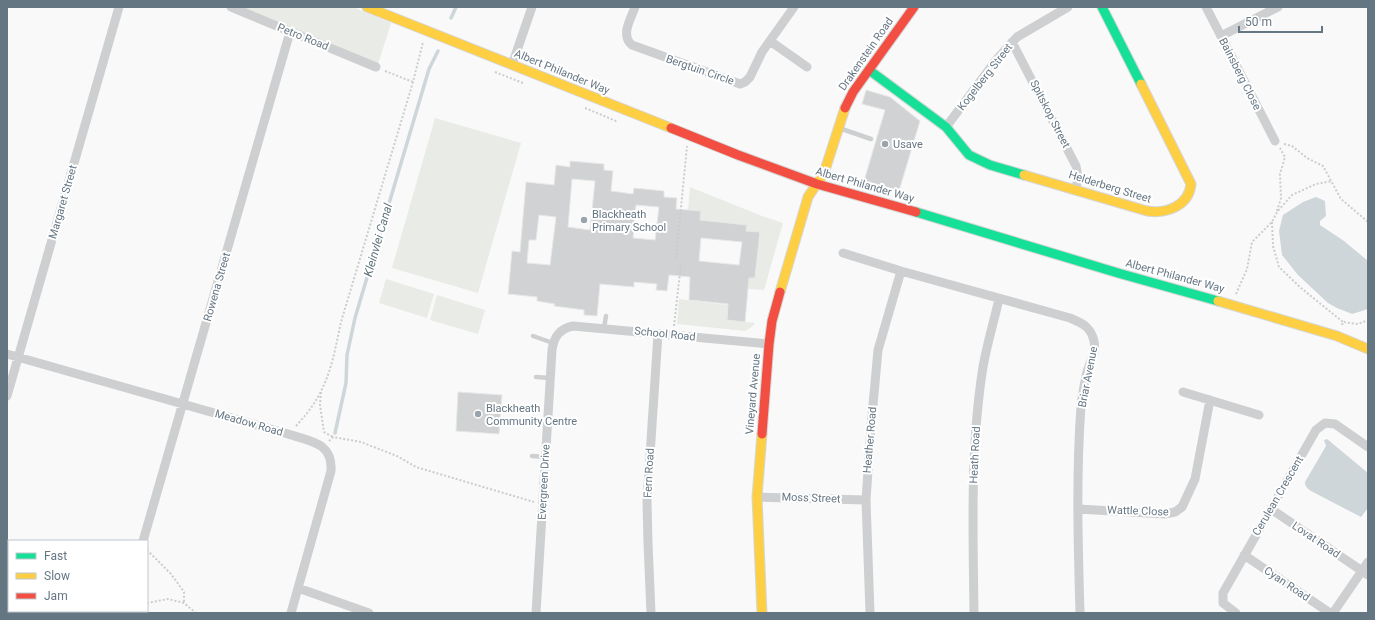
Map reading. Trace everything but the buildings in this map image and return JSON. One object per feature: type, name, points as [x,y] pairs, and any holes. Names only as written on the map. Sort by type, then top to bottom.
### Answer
[{"type":"street","name":"Margaret Street","points":[[7,396],[119,7]]},
{"type":"street","name":"Petro Road","points":[[231,7],[376,67]]},
{"type":"street","name":"Albert Philander Way","points":[[367,7],[738,155],[817,184],[1118,273],[1238,306],[1337,336],[1368,349]]},
{"type":"street","points":[[512,65],[532,7]]},
{"type":"street","name":"Bergtuin Circle","points":[[635,7],[626,35],[630,44],[740,84],[746,82],[750,77],[760,56],[793,7]]},
{"type":"street","name":"Drakenstein Road","points":[[817,184],[824,173],[849,99],[914,7]]},
{"type":"street","name":"Kogelberg Street","points":[[946,127],[997,59],[1017,37],[1068,7]]},
{"type":"street","name":"Helderberg Street","points":[[869,70],[946,127],[972,157],[990,165],[1154,213],[1163,212],[1184,202],[1189,197],[1191,184],[1102,7]]},
{"type":"street","name":"Bainsberg Close","points":[[1206,7],[1275,142]]},
{"type":"street","points":[[1220,36],[1278,7]]},
{"type":"street","name":"Rowena Street","points":[[143,540],[290,32]]},
{"type":"street","points":[[770,41],[807,67]]},
{"type":"street","name":"Spitskop Street","points":[[1012,42],[1076,166],[1078,177],[1076,189]]},
{"type":"street","name":"Vineyard Avenue","points":[[762,613],[757,497],[769,344],[772,321],[795,238],[808,197],[817,184]]},
{"type":"street","name":"Briar Avenue","points":[[843,253],[901,271],[1070,318],[1085,325],[1091,332],[1095,342],[1094,352],[1086,375],[1078,451],[1080,613]]},
{"type":"street","name":"Heather Road","points":[[870,613],[866,500],[871,427],[878,350],[901,271]]},
{"type":"street","name":"Heath Road","points":[[974,613],[972,520],[976,435],[983,366],[999,299]]},
{"type":"street","name":"School Road","points":[[553,342],[557,334],[562,330],[573,326],[769,344]]},
{"type":"street","name":"Fern Road","points":[[651,613],[647,501],[658,334]]},
{"type":"street","name":"Evergreen Drive","points":[[536,613],[553,342]]},
{"type":"street","name":"Meadow Road","points":[[7,354],[288,434],[317,443],[324,447]]},
{"type":"street","points":[[1183,392],[1259,415]]},
{"type":"street","name":"Wattle Close","points":[[1078,509],[1165,514],[1175,512],[1182,507],[1195,479],[1210,400]]},
{"type":"street","name":"Cerulean Crescent","points":[[1236,613],[1225,605],[1222,596],[1224,590],[1316,430],[1322,425],[1330,423],[1335,424],[1368,447]]},
{"type":"street","points":[[291,613],[331,471],[330,459],[324,447]]},
{"type":"street","name":"Moss Street","points":[[757,497],[866,500]]},
{"type":"street","name":"Lovat Road","points":[[1271,509],[1365,573]]},
{"type":"street","name":"Cyan Road","points":[[1244,555],[1330,613]]},
{"type":"street","points":[[1334,613],[1365,573],[1368,562]]},
{"type":"street","points":[[298,588],[370,613]]},
{"type":"lane","points":[[839,128],[871,139]]},
{"type":"lane","points":[[604,328],[606,316]]},
{"type":"lane","points":[[533,336],[553,342]]},
{"type":"lane","points":[[536,377],[550,378]]},
{"type":"lane","points":[[532,456],[546,457]]},
{"type":"path","points":[[424,39],[413,82],[341,322],[333,358],[322,390],[320,405],[324,432],[333,437],[361,442],[397,456],[416,466],[532,502],[543,503]]},
{"type":"path","points":[[376,67],[413,82]]},
{"type":"path","points":[[1275,142],[1292,146],[1307,158],[1323,166],[1341,199],[1368,222]]},
{"type":"path","points":[[1235,296],[1247,269],[1252,242],[1272,222],[1281,198],[1280,174],[1285,157],[1282,150],[1275,142]]},
{"type":"path","points":[[676,259],[688,146]]},
{"type":"path","points":[[1277,212],[1292,196],[1316,184],[1332,181]]},
{"type":"path","points":[[1272,222],[1273,246],[1280,268],[1327,311],[1343,322],[1358,324],[1368,320]]},
{"type":"path","points":[[673,335],[680,264]]},
{"type":"path","points":[[288,434],[309,411],[322,390]]},
{"type":"path","points":[[324,447],[333,437]]},
{"type":"path","points":[[148,551],[171,574],[184,592],[184,603]]},
{"type":"path","points":[[148,603],[168,599],[184,603],[196,613]]},
{"type":"shaded area","points":[[240,7],[353,7],[391,23],[378,64]]},
{"type":"shaded area","points":[[435,118],[521,143],[478,293],[392,268]]},
{"type":"shaded area","points":[[690,187],[783,223],[764,290],[739,288],[742,277],[755,278],[760,232],[746,231],[747,225],[702,220],[700,222],[700,211],[688,210]]},
{"type":"shaded area","points":[[1316,197],[1325,201],[1326,216],[1320,221],[1320,225],[1344,241],[1368,261],[1368,309],[1352,314],[1328,303],[1298,275],[1282,255],[1279,231],[1283,215],[1303,202]]},
{"type":"shaded area","points":[[386,279],[434,294],[427,318],[379,303]]},
{"type":"shaded area","points":[[437,295],[485,310],[478,334],[430,320]]},
{"type":"shaded area","points":[[679,299],[728,305],[727,320],[755,323],[746,331],[677,324]]},
{"type":"shaded area","points":[[1327,439],[1368,473],[1368,508],[1361,517],[1311,491],[1306,485],[1305,482],[1326,446],[1324,440]]},
{"type":"waterway","name":"Kleinvlei Canal","points":[[451,18],[456,7]]},
{"type":"waterway","name":"Kleinvlei Canal","points":[[335,433],[346,383],[347,355],[355,318],[429,69],[438,51]]},
{"type":"traffic: fast","points":[[1102,7],[1141,84]]},
{"type":"traffic: fast","points":[[869,70],[946,127],[969,155],[990,165],[1024,175]]},
{"type":"traffic: fast","points":[[916,212],[1118,273],[1218,301]]},
{"type":"traffic: slow","points":[[367,7],[671,128]]},
{"type":"traffic: slow","points":[[1024,175],[1147,211],[1154,212],[1169,210],[1181,203],[1186,198],[1191,184],[1141,84]]},
{"type":"traffic: slow","points":[[780,292],[808,197],[824,173],[845,108]]},
{"type":"traffic: slow","points":[[1218,301],[1337,336],[1368,349]]},
{"type":"traffic: slow","points":[[762,434],[757,497],[762,613]]},
{"type":"traffic: jam","points":[[845,108],[853,92],[914,7]]},
{"type":"traffic: jam","points":[[671,128],[738,155],[817,184],[916,212]]},
{"type":"traffic: jam","points":[[762,434],[769,344],[772,321],[780,292]]},
{"type":"place","name":"Usave","points":[[885,144]]},
{"type":"place","name":"Blackheath Primary School","points":[[584,220]]},
{"type":"place","name":"Blackheath Community Centre","points":[[478,414]]}]
